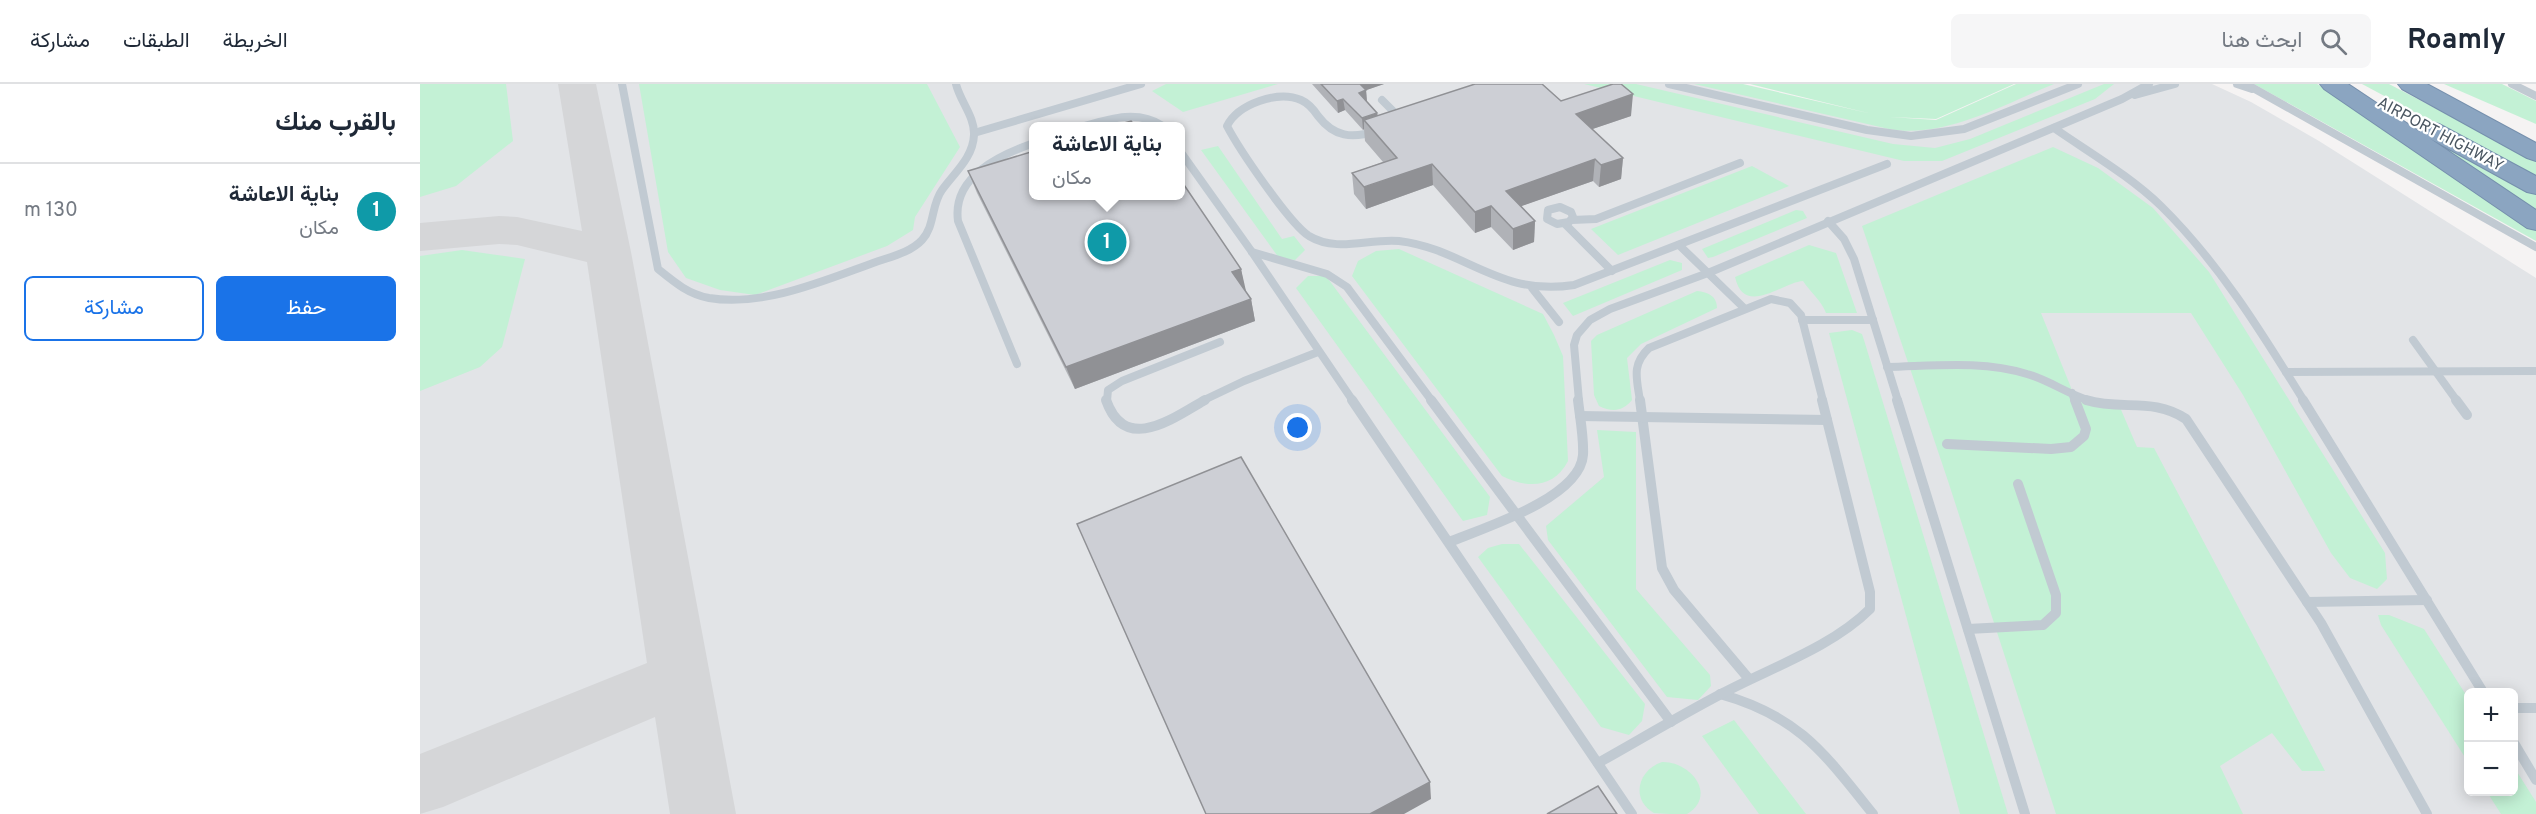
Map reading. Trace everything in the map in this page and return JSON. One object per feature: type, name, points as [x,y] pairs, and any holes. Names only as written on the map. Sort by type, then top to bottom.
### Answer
[{"type":"highway","points":[[2332,84],[2536,222]]},
{"type":"highway","name":"AIRPORT HIGHWAY","points":[[2344,84],[2536,186]]},
{"type":"highway","name":"AIRPORT HIGHWAY","points":[[2410,84],[2536,153]]},
{"type":"highway","points":[[2435,84],[2536,128]]},
{"type":"lane","points":[[622,84],[658,269],[673,284],[684,290],[711,298],[741,299],[775,295],[911,249],[926,237],[934,203],[964,162],[973,143],[974,133],[956,84]]},
{"type":"lane","points":[[974,133],[1141,84]]},
{"type":"lane","points":[[1669,84],[1874,131],[1911,136],[1964,129],[2078,84]]},
{"type":"lane","points":[[1449,542],[1561,490],[1580,468],[1583,456],[1574,345],[1582,327],[1590,320],[1610,309],[1708,273],[2054,128],[2121,99],[2149,84]]},
{"type":"lane","points":[[2121,99],[2175,84]]},
{"type":"lane","points":[[2237,84],[2254,90]]},
{"type":"lane","points":[[2246,84],[2536,247]]},
{"type":"lane","points":[[2512,84],[2536,96]]},
{"type":"lane","points":[[1382,100],[1394,112],[1395,121],[1389,126],[1361,135],[1348,136],[1335,133],[1308,104],[1293,97],[1272,99],[1239,111],[1230,117],[1227,126],[1298,227],[1318,240],[1347,246],[1389,240],[1412,243],[1532,288],[1564,288],[1887,164]]},
{"type":"lane","points":[[1103,122],[1130,116],[1149,118],[1156,122]]},
{"type":"lane","points":[[2054,128],[2139,188],[2198,243],[2230,283],[2480,688]]},
{"type":"lane","points":[[1017,364],[958,221],[955,208],[965,186],[985,166],[1008,152],[1029,145]]},
{"type":"lane","points":[[1185,158],[1252,252],[1632,814]]},
{"type":"lane","points":[[1612,271],[1569,222],[1596,219],[1740,163]]},
{"type":"lane","points":[[1828,221],[1850,249],[2025,814]]},
{"type":"lane","points":[[1678,245],[1744,308]]},
{"type":"lane","points":[[1252,252],[1327,274],[1347,287],[1671,722]]},
{"type":"lane","points":[[1532,288],[1559,322]]},
{"type":"lane","points":[[1598,764],[1720,694],[1749,679],[1859,622],[1870,609],[1870,592],[1803,320],[1794,305],[1780,299],[1765,299],[1644,352],[1636,369],[1660,560],[1665,575],[1674,590],[1749,679]]},
{"type":"lane","points":[[1803,320],[1873,320]]},
{"type":"lane","points":[[2413,340],[2467,415]]},
{"type":"lane","points":[[1220,342],[1112,387],[1106,399],[1119,423],[1133,429],[1150,427],[1186,411],[1219,392],[1318,352]]},
{"type":"lane","points":[[1887,367],[1999,369],[2039,378],[2104,404],[2158,405],[2186,419],[2335,646],[2427,814]]},
{"type":"lane","points":[[2286,372],[2536,370]]},
{"type":"lane","points":[[1947,444],[2051,449],[2071,447],[2084,436],[2086,429],[2072,393]]},
{"type":"lane","points":[[1580,416],[1827,420]]},
{"type":"lane","points":[[1968,629],[2043,626],[2057,614],[2058,605],[2018,484]]},
{"type":"lane","points":[[2307,602],[2427,600]]},
{"type":"lane","points":[[1720,694],[1758,705],[1793,725],[1822,753],[1873,814]]},
{"type":"lane","points":[[2518,708],[2536,708]]},
{"type":"lane","points":[[2518,749],[2536,780]]},
{"type":"shaded area","points":[[420,84],[1738,84],[1922,126],[2033,84],[2212,84],[2251,102],[2319,141],[2536,278],[2536,814],[420,814]]},
{"type":"green space","points":[[420,84],[506,84],[513,141],[456,186],[420,197]]},
{"type":"green space","points":[[639,84],[927,84],[960,147],[915,217],[913,230],[887,246],[755,295],[720,290],[686,278],[668,252]]},
{"type":"green space","points":[[1166,84],[1278,84],[1183,112],[1152,91]]},
{"type":"green space","points":[[1584,84],[1636,84],[1893,144],[1935,148],[1970,139],[2104,84],[2114,84],[2095,99],[1942,161],[1904,161]]},
{"type":"green space","points":[[1694,84],[1743,84],[1872,114],[1750,84],[2014,84],[1936,119],[1890,117],[1936,120],[2016,84],[2054,84],[1974,118],[1931,129],[1910,131],[1889,129]]},
{"type":"green space","points":[[2254,84],[2317,84],[2337,94],[2536,229],[2536,241]]},
{"type":"green space","points":[[2362,84],[2389,84],[2536,161],[2536,177]]},
{"type":"green space","points":[[2444,84],[2502,84],[2536,101],[2536,124]]},
{"type":"green space","points":[[2421,132],[2536,194],[2536,216]]},
{"type":"green space","points":[[1218,146],[1282,239],[1294,236],[1305,250],[1295,260],[1279,258],[1201,150]]},
{"type":"green space","points":[[2053,147],[2098,168],[2153,208],[2209,272],[2385,553],[2387,579],[2377,589],[2350,578],[2331,553],[2243,395],[2191,313],[2041,313],[2076,400],[2119,405],[2137,447],[2154,448],[2325,771],[2302,771],[2272,733],[2220,766],[2243,814],[2056,814],[1862,226]]},
{"type":"green space","points":[[1752,166],[1789,186],[1618,255],[1591,229]]},
{"type":"green space","points":[[1796,210],[1803,211],[1807,218],[1713,257],[1708,258],[1702,249]]},
{"type":"green space","points":[[1809,245],[1836,253],[1857,313],[1826,313],[1803,281],[1755,297],[1747,295],[1740,289],[1735,277]]},
{"type":"green space","points":[[1399,249],[1543,314],[1563,356],[1568,461],[1555,477],[1540,484],[1531,484],[1502,476],[1352,276],[1358,261],[1376,251]]},
{"type":"green space","points":[[462,250],[525,259],[502,347],[480,367],[420,391],[420,256]]},
{"type":"green space","points":[[1670,260],[1682,263],[1682,270],[1573,316],[1563,303]]},
{"type":"green space","points":[[1308,276],[1326,276],[1490,497],[1487,515],[1463,521],[1296,288]]},
{"type":"green space","points":[[1697,291],[1711,295],[1717,308],[1641,344],[1627,358],[1632,400],[1617,410],[1599,406],[1594,395],[1591,341],[1597,335]]},
{"type":"green space","points":[[1852,330],[1862,334],[1864,340],[2008,814],[1960,814],[1829,333]]},
{"type":"green space","points":[[1597,430],[1636,432],[1636,589],[1710,675],[1711,686],[1698,700],[1667,697],[1548,540],[1546,526],[1604,477]]},
{"type":"green space","points":[[1502,544],[1519,544],[1645,704],[1642,721],[1629,735],[1601,727],[1478,557],[1488,548]]},
{"type":"green space","points":[[2378,615],[2389,615],[2424,629],[2464,692],[2464,756],[2381,625]]},
{"type":"green space","points":[[1734,720],[1806,814],[1759,814],[1702,736]]},
{"type":"green space","points":[[1662,762],[1682,767],[1697,780],[1700,798],[1696,806],[1687,814],[1654,813],[1646,807],[1642,800],[1640,785],[1643,778],[1647,771]]},
{"type":"green space","points":[[2518,773],[2536,802],[2536,814],[2501,814],[2490,796],[2518,796]]},
{"type":"building","points":[[1321,84],[1360,84],[1366,90],[1359,93],[1377,113],[1362,118],[1343,99],[1337,101]]},
{"type":"building","points":[[1475,84],[1542,84],[1561,101],[1613,84],[1621,84],[1633,94],[1576,114],[1623,158],[1601,165],[1595,159],[1506,191],[1535,221],[1513,229],[1491,206],[1475,212],[1432,164],[1364,187],[1352,173],[1397,158],[1364,120]]},
{"type":"building","points":[[1029,153],[1029,200],[1185,200],[1185,186],[1241,269],[1232,272],[1251,299],[1066,367],[968,171]]},
{"type":"building","points":[[1241,457],[1430,782],[1370,814],[1206,814],[1077,524]]},
{"type":"building","points":[[1598,786],[1617,814],[1547,814]]},
{"type":"taxiway","points":[[577,84],[608,252]]},
{"type":"taxiway","points":[[420,237],[499,230],[517,231],[608,252]]},
{"type":"taxiway","points":[[608,252],[703,814]]},
{"type":"taxiway","points":[[420,785],[679,678]]},
{"type":"place","name":"بناية الاعاشة","points":[[1107,242]]}]
